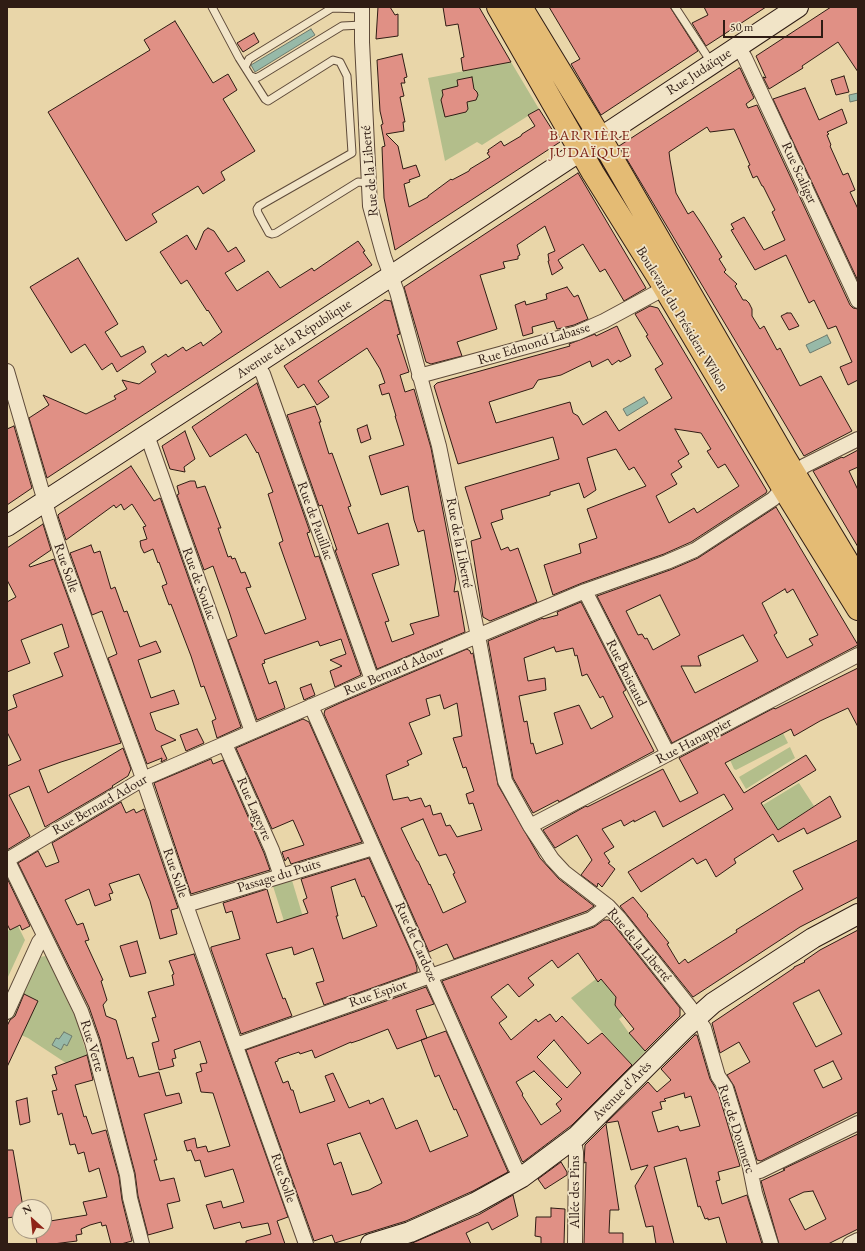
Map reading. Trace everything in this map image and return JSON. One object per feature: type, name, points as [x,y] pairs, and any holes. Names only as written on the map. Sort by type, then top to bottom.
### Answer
[{"type":"main road","name":"Boulevard du Président Wilson","points":[[498,7],[580,150],[665,288],[789,482],[858,579]]},
{"type":"main road","name":"Boulevard du Président Wilson","points":[[521,7],[600,137],[858,609]]},
{"type":"main road","name":"Rue Judaïque","points":[[600,137],[798,7]]},
{"type":"main road","points":[[580,150],[600,137]]},
{"type":"main road","name":"Avenue de la République","points":[[7,526],[391,276],[580,150]]},
{"type":"main road","name":"Avenue d'Arès","points":[[371,1244],[410,1232],[476,1203],[522,1178],[571,1142],[696,1017],[713,1003],[813,938],[858,914]]},
{"type":"street","name":"Rue de la Liberté","points":[[362,8],[370,206],[375,229],[397,292],[448,487],[505,781],[530,826],[552,859],[564,872],[608,906],[620,919],[696,1017]]},
{"type":"street","name":"Rue Scaliger","points":[[738,46],[746,58],[858,301]]},
{"type":"street","name":"Rue Edmond Labasse","points":[[420,376],[578,334],[604,322],[665,288]]},
{"type":"street","name":"Rue de Pauillac","points":[[256,364],[263,374],[372,680]]},
{"type":"street","name":"Rue Solle","points":[[7,371],[64,562],[143,779],[306,1244]]},
{"type":"street","name":"Rue de Soulac","points":[[147,435],[252,732]]},
{"type":"street","name":"Rue Bernard Adour","points":[[7,860],[143,779],[311,706],[584,591],[667,562],[695,550],[773,499],[804,466],[858,439]]},
{"type":"street","name":"Rue Boistaud","points":[[584,591],[668,754]]},
{"type":"street","name":"Rue Hanappier","points":[[530,826],[858,656]]},
{"type":"street","name":"Rue de Cardoze","points":[[311,706],[373,848],[431,975],[514,1167],[522,1178]]},
{"type":"street","name":"Rue Lageyre","points":[[225,744],[272,850],[281,876]]},
{"type":"street","name":"Passage du Puits","points":[[186,905],[373,848]]},
{"type":"street","name":"Rue Verte","points":[[7,860],[81,1011],[92,1042],[127,1174],[130,1198],[142,1244]]},
{"type":"street","name":"Rue Espiot","points":[[236,1044],[591,919],[608,906]]},
{"type":"street","points":[[7,1012],[39,942],[44,936]]},
{"type":"street","name":"Rue de Doumerc","points":[[696,1017],[704,1028],[718,1076],[726,1088],[751,1173],[755,1193],[771,1244]]},
{"type":"street","points":[[751,1173],[760,1171],[858,1123]]},
{"type":"street","name":"Allée des Pins","points":[[571,1142],[575,1147],[576,1152],[575,1244]]},
{"type":"street","points":[[850,1244],[858,1240]]},
{"type":"lane","points":[[212,7],[245,67],[265,99],[268,101],[333,60],[340,62],[347,76],[352,153],[259,206],[257,209],[258,213],[269,233],[272,234],[276,232],[358,182],[369,183]]},
{"type":"lane","points":[[676,7],[712,64]]},
{"type":"lane","points":[[245,67],[249,59],[332,8],[362,8]]},
{"type":"lane","points":[[251,76],[256,78],[260,76],[342,26],[362,25]]},
{"type":"green space","points":[[511,62],[539,109],[482,145],[477,142],[445,161],[428,78]]},
{"type":"green space","points":[[783,733],[788,743],[736,770],[734,769],[730,760]]},
{"type":"green space","points":[[790,747],[795,758],[746,789],[739,777]]},
{"type":"green space","points":[[799,783],[814,806],[778,830],[763,805]]},
{"type":"green space","points":[[291,877],[303,917],[284,921],[272,883]]},
{"type":"green space","points":[[18,926],[25,940],[7,979],[7,931]]},
{"type":"green space","points":[[46,956],[76,1019],[87,1055],[66,1063],[28,1038],[7,1029],[7,1026],[39,957]]},
{"type":"green space","points":[[596,979],[598,981],[601,979],[628,1012],[619,1019],[629,1033],[646,1051],[632,1065],[571,998]]},
{"type":"shaded area","points":[[311,29],[315,35],[255,72],[251,65]]},
{"type":"shaded area","points":[[858,93],[858,100],[850,102],[849,95]]},
{"type":"shaded area","points":[[827,335],[831,343],[810,353],[806,345]]},
{"type":"shaded area","points":[[644,397],[648,403],[627,416],[623,409]]},
{"type":"shaded area","points":[[64,1032],[72,1036],[67,1046],[64,1044],[61,1050],[52,1045],[56,1038],[59,1039]]},
{"type":"building","points":[[378,7],[390,7],[395,15],[398,14],[398,36],[376,39]]},
{"type":"building","points":[[443,7],[479,7],[511,62],[463,71],[461,58],[464,57],[458,24],[446,26]]},
{"type":"building","points":[[549,7],[670,7],[698,51],[601,115],[571,64],[580,59]]},
{"type":"building","points":[[704,7],[766,7],[706,46],[692,23],[708,15]]},
{"type":"building","points":[[831,7],[858,7],[858,72],[838,42],[802,66],[803,68],[769,89],[763,77],[766,78],[756,56]]},
{"type":"building","points":[[175,21],[213,83],[228,74],[237,90],[223,99],[255,151],[221,172],[225,180],[203,194],[198,186],[152,214],[157,222],[126,241],[48,112],[150,50],[144,40]]},
{"type":"building","points":[[254,33],[259,42],[243,52],[237,43]]},
{"type":"building","points":[[402,54],[407,77],[404,78],[405,83],[401,83],[404,96],[400,97],[405,122],[403,122],[404,131],[386,134],[398,146],[403,169],[416,165],[420,176],[409,180],[410,182],[404,184],[409,207],[428,197],[451,179],[452,180],[469,171],[490,157],[487,153],[489,152],[488,150],[501,141],[504,146],[535,126],[528,115],[539,109],[560,142],[395,250],[384,198],[382,147],[385,146],[381,125],[383,124],[380,111],[377,60]]},
{"type":"building","points":[[739,68],[754,98],[746,104],[748,108],[757,105],[850,305],[853,308],[858,309],[858,380],[848,385],[840,367],[852,362],[836,326],[828,329],[814,300],[809,303],[786,255],[755,270],[731,230],[734,229],[731,224],[744,217],[764,250],[785,240],[772,212],[775,210],[757,176],[753,178],[748,166],[750,165],[734,129],[710,132],[707,127],[669,152],[670,160],[676,193],[688,214],[693,211],[703,226],[722,257],[719,259],[726,270],[724,272],[737,284],[735,286],[743,300],[746,300],[749,303],[752,309],[752,316],[760,329],[764,326],[777,350],[780,348],[800,386],[821,376],[852,431],[804,456],[619,146]]},
{"type":"building","points":[[844,76],[849,92],[836,95],[831,80]]},
{"type":"building","points":[[472,77],[474,89],[478,95],[476,100],[467,102],[468,109],[466,112],[445,117],[441,100],[443,95],[442,90],[458,86],[457,80]]},
{"type":"building","points":[[805,88],[819,120],[842,109],[847,123],[827,132],[829,134],[827,135],[831,145],[830,146],[843,175],[848,173],[855,190],[850,192],[858,209],[858,281],[773,99]]},
{"type":"building","points":[[578,173],[646,288],[624,301],[605,269],[600,272],[583,244],[558,260],[563,268],[552,275],[548,261],[548,254],[555,251],[545,226],[517,245],[520,255],[518,256],[518,259],[503,262],[505,268],[480,275],[497,329],[457,342],[462,356],[431,364],[426,362],[404,287]]},
{"type":"building","points":[[208,228],[214,231],[228,252],[236,247],[245,261],[225,273],[237,291],[268,271],[280,288],[312,268],[314,271],[358,241],[365,251],[363,252],[372,265],[47,478],[29,418],[49,405],[43,395],[86,414],[116,399],[114,396],[127,389],[122,380],[139,384],[156,372],[151,364],[166,354],[168,357],[183,347],[186,351],[201,342],[203,346],[222,332],[187,280],[181,284],[160,252],[187,235],[196,250],[204,231]]},
{"type":"building","points":[[78,258],[118,324],[105,332],[121,357],[143,346],[146,352],[117,372],[112,363],[102,370],[85,344],[71,353],[30,287]]},
{"type":"building","points":[[567,287],[574,297],[578,295],[588,319],[574,325],[557,329],[554,321],[532,327],[533,333],[523,336],[515,305],[525,301],[526,305],[547,299],[546,294]]},
{"type":"building","points":[[385,300],[391,301],[400,334],[397,335],[409,372],[400,375],[405,392],[414,389],[431,448],[456,579],[454,592],[458,591],[465,632],[377,669],[335,550],[337,550],[322,505],[319,506],[287,415],[315,406],[321,422],[319,422],[329,454],[332,453],[351,506],[348,507],[358,534],[388,523],[399,565],[372,574],[389,621],[385,622],[392,642],[414,634],[410,624],[439,616],[424,530],[418,532],[414,520],[408,486],[381,495],[369,456],[404,445],[389,393],[382,395],[379,385],[385,383],[380,369],[367,348],[318,381],[329,397],[317,405],[304,384],[298,388],[284,366]]},
{"type":"building","points":[[650,306],[658,308],[767,491],[691,542],[664,554],[582,583],[553,595],[544,565],[581,553],[579,544],[597,538],[587,509],[646,486],[634,467],[629,470],[616,449],[587,458],[596,490],[584,498],[579,483],[550,492],[550,495],[501,510],[503,519],[491,523],[501,550],[508,547],[510,551],[518,548],[537,602],[490,621],[483,617],[471,541],[481,538],[465,487],[559,459],[553,437],[458,464],[434,386],[437,383],[570,346],[569,344],[595,334],[596,336],[617,326],[631,356],[620,362],[619,360],[612,365],[608,359],[592,367],[590,361],[561,375],[538,380],[533,388],[489,402],[496,423],[570,402],[573,413],[578,416],[583,425],[606,411],[619,431],[672,398],[655,369],[663,364],[635,314]],"holes":[[[675,429],[701,433],[711,449],[707,451],[718,468],[725,464],[739,486],[697,513],[694,508],[669,523],[656,496],[677,484],[671,474],[682,467],[678,461],[689,454]]]},
{"type":"building","points":[[791,313],[799,326],[789,330],[781,316]]},
{"type":"building","points":[[257,383],[310,532],[307,533],[315,557],[319,556],[361,675],[335,687],[330,671],[342,666],[330,660],[346,654],[341,639],[320,646],[318,641],[264,660],[265,663],[262,664],[269,684],[276,681],[285,708],[257,720],[228,640],[237,636],[229,611],[213,566],[204,570],[177,495],[179,494],[177,486],[190,481],[195,481],[197,488],[205,486],[221,528],[218,528],[228,557],[231,556],[232,559],[235,558],[241,573],[245,572],[251,587],[246,588],[265,634],[306,619],[279,543],[283,541],[268,494],[273,492],[258,452],[257,453],[246,434],[210,457],[192,427]]},
{"type":"building","points":[[367,425],[371,439],[361,443],[357,429]]},
{"type":"building","points":[[14,426],[32,488],[7,505],[7,429]]},
{"type":"building","points":[[185,431],[195,459],[184,467],[185,472],[170,469],[162,446]]},
{"type":"building","points":[[858,450],[858,467],[849,471],[858,490],[858,547],[813,471]]},
{"type":"building","points":[[131,466],[154,501],[160,498],[161,500],[241,727],[217,738],[212,721],[216,719],[204,686],[201,687],[171,604],[169,605],[162,586],[167,584],[159,562],[158,563],[153,549],[144,553],[141,547],[140,541],[147,539],[143,527],[146,526],[132,504],[124,510],[121,504],[116,508],[114,505],[66,540],[58,516]]},
{"type":"building","points":[[776,507],[858,645],[672,743],[597,596],[670,570],[698,558]],"holes":[[[785,589],[787,593],[793,589],[818,635],[809,639],[813,645],[787,658],[774,635],[777,633],[762,603]],[[660,595],[680,635],[653,650],[647,638],[645,639],[642,634],[638,635],[626,611]],[[743,635],[758,661],[695,693],[681,666],[701,666],[698,656]]]},
{"type":"building","points":[[43,524],[51,550],[29,565],[30,567],[54,559],[121,743],[39,770],[48,793],[123,748],[131,769],[128,776],[112,786],[113,787],[45,827],[29,786],[9,795],[30,836],[7,850],[7,766],[21,760],[7,732],[7,711],[17,707],[13,695],[63,676],[54,653],[69,647],[62,624],[21,640],[30,663],[7,672],[7,602],[16,597],[7,580],[7,548]]},
{"type":"building","points":[[91,545],[94,553],[100,551],[111,589],[115,587],[124,612],[127,611],[140,647],[156,641],[161,652],[138,660],[151,698],[174,690],[179,704],[150,713],[156,730],[176,740],[161,746],[167,759],[161,762],[162,758],[147,764],[108,658],[117,654],[102,611],[92,615],[70,553]]},
{"type":"building","points":[[581,602],[626,690],[623,692],[654,751],[559,802],[558,800],[533,813],[513,778],[488,641],[543,618],[558,615],[557,612]],"holes":[[[554,647],[556,652],[573,648],[575,656],[577,655],[582,676],[587,674],[600,698],[603,696],[613,717],[591,729],[579,705],[554,713],[563,744],[536,754],[533,743],[531,744],[527,721],[524,722],[519,696],[546,690],[545,678],[528,681],[524,658]]]},
{"type":"building","points":[[467,649],[471,654],[473,653],[498,785],[540,858],[559,879],[594,906],[587,911],[454,959],[447,944],[429,952],[324,714],[325,710]],"holes":[[[440,695],[444,709],[457,703],[462,736],[453,738],[463,768],[466,767],[474,791],[466,794],[469,804],[473,803],[482,830],[457,837],[450,825],[446,826],[441,813],[433,815],[430,805],[425,807],[421,798],[410,801],[408,797],[393,800],[386,775],[409,765],[407,761],[422,754],[409,723],[430,715],[426,699]],[[423,819],[439,856],[446,854],[455,873],[453,874],[466,902],[443,913],[401,828]]]},
{"type":"building","points":[[858,668],[858,727],[848,708],[820,721],[794,736],[791,729],[725,763],[744,793],[806,755],[816,770],[761,803],[778,830],[830,796],[841,817],[807,834],[804,828],[778,842],[773,834],[734,859],[736,863],[716,877],[706,859],[697,864],[693,858],[641,892],[628,872],[733,809],[724,794],[663,827],[655,811],[624,826],[621,820],[602,829],[614,847],[604,853],[610,862],[608,863],[615,869],[602,887],[598,883],[597,887],[581,875],[592,860],[577,835],[555,848],[543,830],[586,806],[587,807],[663,769],[680,802],[698,793],[679,758],[774,708],[775,709]]},
{"type":"building","points":[[311,684],[315,695],[304,700],[300,688]]},
{"type":"building","points":[[303,719],[309,722],[362,842],[291,864],[288,857],[285,861],[282,852],[304,845],[293,820],[272,829],[236,748]]},
{"type":"building","points":[[197,729],[204,743],[186,751],[180,735]]},
{"type":"building","points":[[211,759],[213,764],[223,760],[270,870],[191,894],[154,783]]},
{"type":"building","points":[[121,802],[126,813],[134,809],[136,813],[144,809],[178,908],[171,910],[177,934],[160,939],[150,901],[139,874],[109,884],[113,893],[109,894],[111,900],[95,906],[89,889],[65,900],[77,925],[83,923],[89,940],[85,941],[103,980],[101,981],[107,1000],[103,1005],[106,1016],[116,1020],[127,1059],[133,1057],[139,1077],[159,1072],[166,1096],[179,1093],[182,1103],[144,1114],[157,1160],[154,1160],[160,1181],[174,1178],[180,1201],[167,1204],[173,1228],[148,1235],[138,1196],[135,1173],[100,1039],[89,1007],[18,863],[38,851],[46,867],[59,862],[52,843]]},
{"type":"building","points":[[858,840],[858,897],[800,927],[693,997],[620,906],[633,897],[669,943],[667,944],[679,964],[685,959],[688,963],[737,932],[736,930],[803,889],[793,871]]},
{"type":"building","points":[[369,858],[415,961],[417,972],[324,1005],[316,983],[324,981],[313,948],[294,955],[292,947],[266,954],[283,999],[285,998],[292,1016],[241,1034],[211,949],[211,947],[240,939],[232,911],[226,913],[223,903],[267,889],[277,923],[308,913],[303,900],[307,898],[301,879]],"holes":[[[355,879],[362,897],[364,896],[377,926],[343,939],[336,916],[338,916],[331,887]]]},
{"type":"building","points":[[7,878],[30,926],[22,930],[20,925],[10,930],[7,924]]},
{"type":"building","points":[[604,920],[609,920],[614,925],[680,1008],[680,1016],[645,1051],[629,1033],[634,1029],[615,1005],[616,997],[601,979],[598,982],[578,953],[558,968],[552,960],[528,978],[534,985],[519,997],[508,984],[491,997],[507,1017],[499,1023],[511,1040],[536,1019],[538,1022],[550,1014],[556,1022],[562,1016],[588,1044],[602,1033],[632,1065],[572,1125],[523,1162],[442,981],[594,927]],"holes":[[[554,1040],[581,1073],[567,1088],[537,1057]],[[534,1071],[562,1099],[556,1104],[561,1111],[541,1125],[522,1095],[523,1094],[516,1082]]]},
{"type":"building","points":[[858,930],[858,1112],[761,1161],[757,1160],[734,1086],[727,1075],[750,1062],[739,1042],[720,1053],[712,1023],[794,967],[805,962],[804,961],[820,950]],"holes":[[[819,990],[842,1034],[816,1047],[793,1003]],[[833,1061],[842,1079],[823,1088],[814,1070]]]},
{"type":"building","points":[[137,941],[146,973],[130,977],[120,946]]},
{"type":"building","points":[[194,954],[288,1217],[277,1221],[285,1244],[246,1244],[246,1241],[271,1234],[268,1223],[242,1228],[240,1222],[214,1229],[206,1205],[221,1201],[223,1208],[244,1202],[233,1169],[205,1177],[200,1160],[195,1161],[191,1150],[187,1151],[184,1141],[195,1138],[197,1148],[206,1146],[208,1152],[230,1146],[213,1093],[201,1092],[196,1073],[202,1071],[200,1064],[207,1063],[200,1041],[174,1050],[176,1058],[172,1059],[174,1066],[159,1070],[152,1043],[159,1041],[152,1018],[156,1017],[148,992],[174,985],[172,975],[174,974],[169,961]]},
{"type":"building","points":[[426,987],[434,1004],[416,1010],[427,1038],[446,1031],[508,1172],[473,1191],[406,1221],[335,1243],[332,1235],[314,1241],[246,1050]],"holes":[[[388,1029],[397,1049],[421,1040],[435,1077],[439,1075],[454,1110],[456,1109],[468,1136],[430,1152],[417,1120],[396,1129],[383,1098],[370,1104],[369,1100],[349,1108],[333,1073],[325,1076],[335,1101],[300,1113],[293,1090],[291,1090],[288,1081],[283,1083],[275,1062],[278,1061],[278,1059],[299,1052],[300,1054],[312,1050],[315,1058],[351,1042]],[[360,1133],[382,1183],[369,1190],[352,1195],[341,1162],[334,1165],[327,1144]]]},
{"type":"building","points":[[24,994],[38,1001],[7,1067],[7,1026],[10,1020],[15,1016]]},
{"type":"building","points":[[695,1035],[697,1035],[710,1079],[718,1092],[740,1166],[718,1172],[720,1180],[716,1181],[722,1204],[747,1195],[762,1244],[727,1244],[719,1217],[708,1220],[708,1218],[705,1219],[700,1206],[698,1207],[686,1158],[654,1167],[674,1244],[656,1244],[653,1226],[646,1227],[635,1186],[648,1165],[631,1170],[618,1121],[606,1123],[648,1082],[657,1092],[671,1080],[661,1069]],"holes":[[[684,1093],[685,1098],[691,1096],[700,1126],[680,1131],[678,1126],[658,1132],[652,1112],[662,1109],[660,1102],[666,1101],[664,1099]]]},
{"type":"building","points":[[87,1055],[93,1080],[75,1085],[84,1117],[86,1116],[92,1134],[106,1130],[119,1177],[122,1200],[132,1241],[121,1244],[111,1244],[106,1225],[102,1226],[101,1222],[81,1229],[82,1234],[76,1235],[77,1241],[37,1244],[36,1239],[52,1239],[52,1221],[87,1215],[83,1202],[107,1197],[99,1168],[89,1172],[84,1152],[78,1154],[75,1144],[70,1145],[62,1113],[58,1115],[52,1091],[57,1090],[52,1075],[57,1074],[55,1067]]},
{"type":"building","points":[[27,1098],[30,1122],[20,1125],[16,1101]]},
{"type":"building","points":[[606,1124],[619,1210],[610,1210],[609,1233],[623,1233],[623,1244],[584,1244],[585,1145]]},
{"type":"building","points":[[858,1134],[858,1229],[828,1244],[779,1244],[761,1181],[785,1170],[783,1169]],"holes":[[[813,1191],[826,1219],[805,1230],[789,1199],[804,1192]]]},
{"type":"building","points":[[7,1150],[13,1150],[22,1199],[12,1199],[12,1217],[7,1218]]},
{"type":"building","points":[[561,1162],[567,1172],[567,1175],[545,1189],[538,1179]]},
{"type":"building","points":[[513,1195],[518,1216],[492,1230],[488,1222],[466,1233],[471,1244],[410,1244],[480,1214]]},
{"type":"building","points":[[551,1208],[565,1209],[564,1244],[541,1244],[541,1237],[535,1236],[536,1217],[551,1217]]},
{"type":"district","name":"BARRIÈRE JUDAÏQUE","points":[[590,144]]}]
